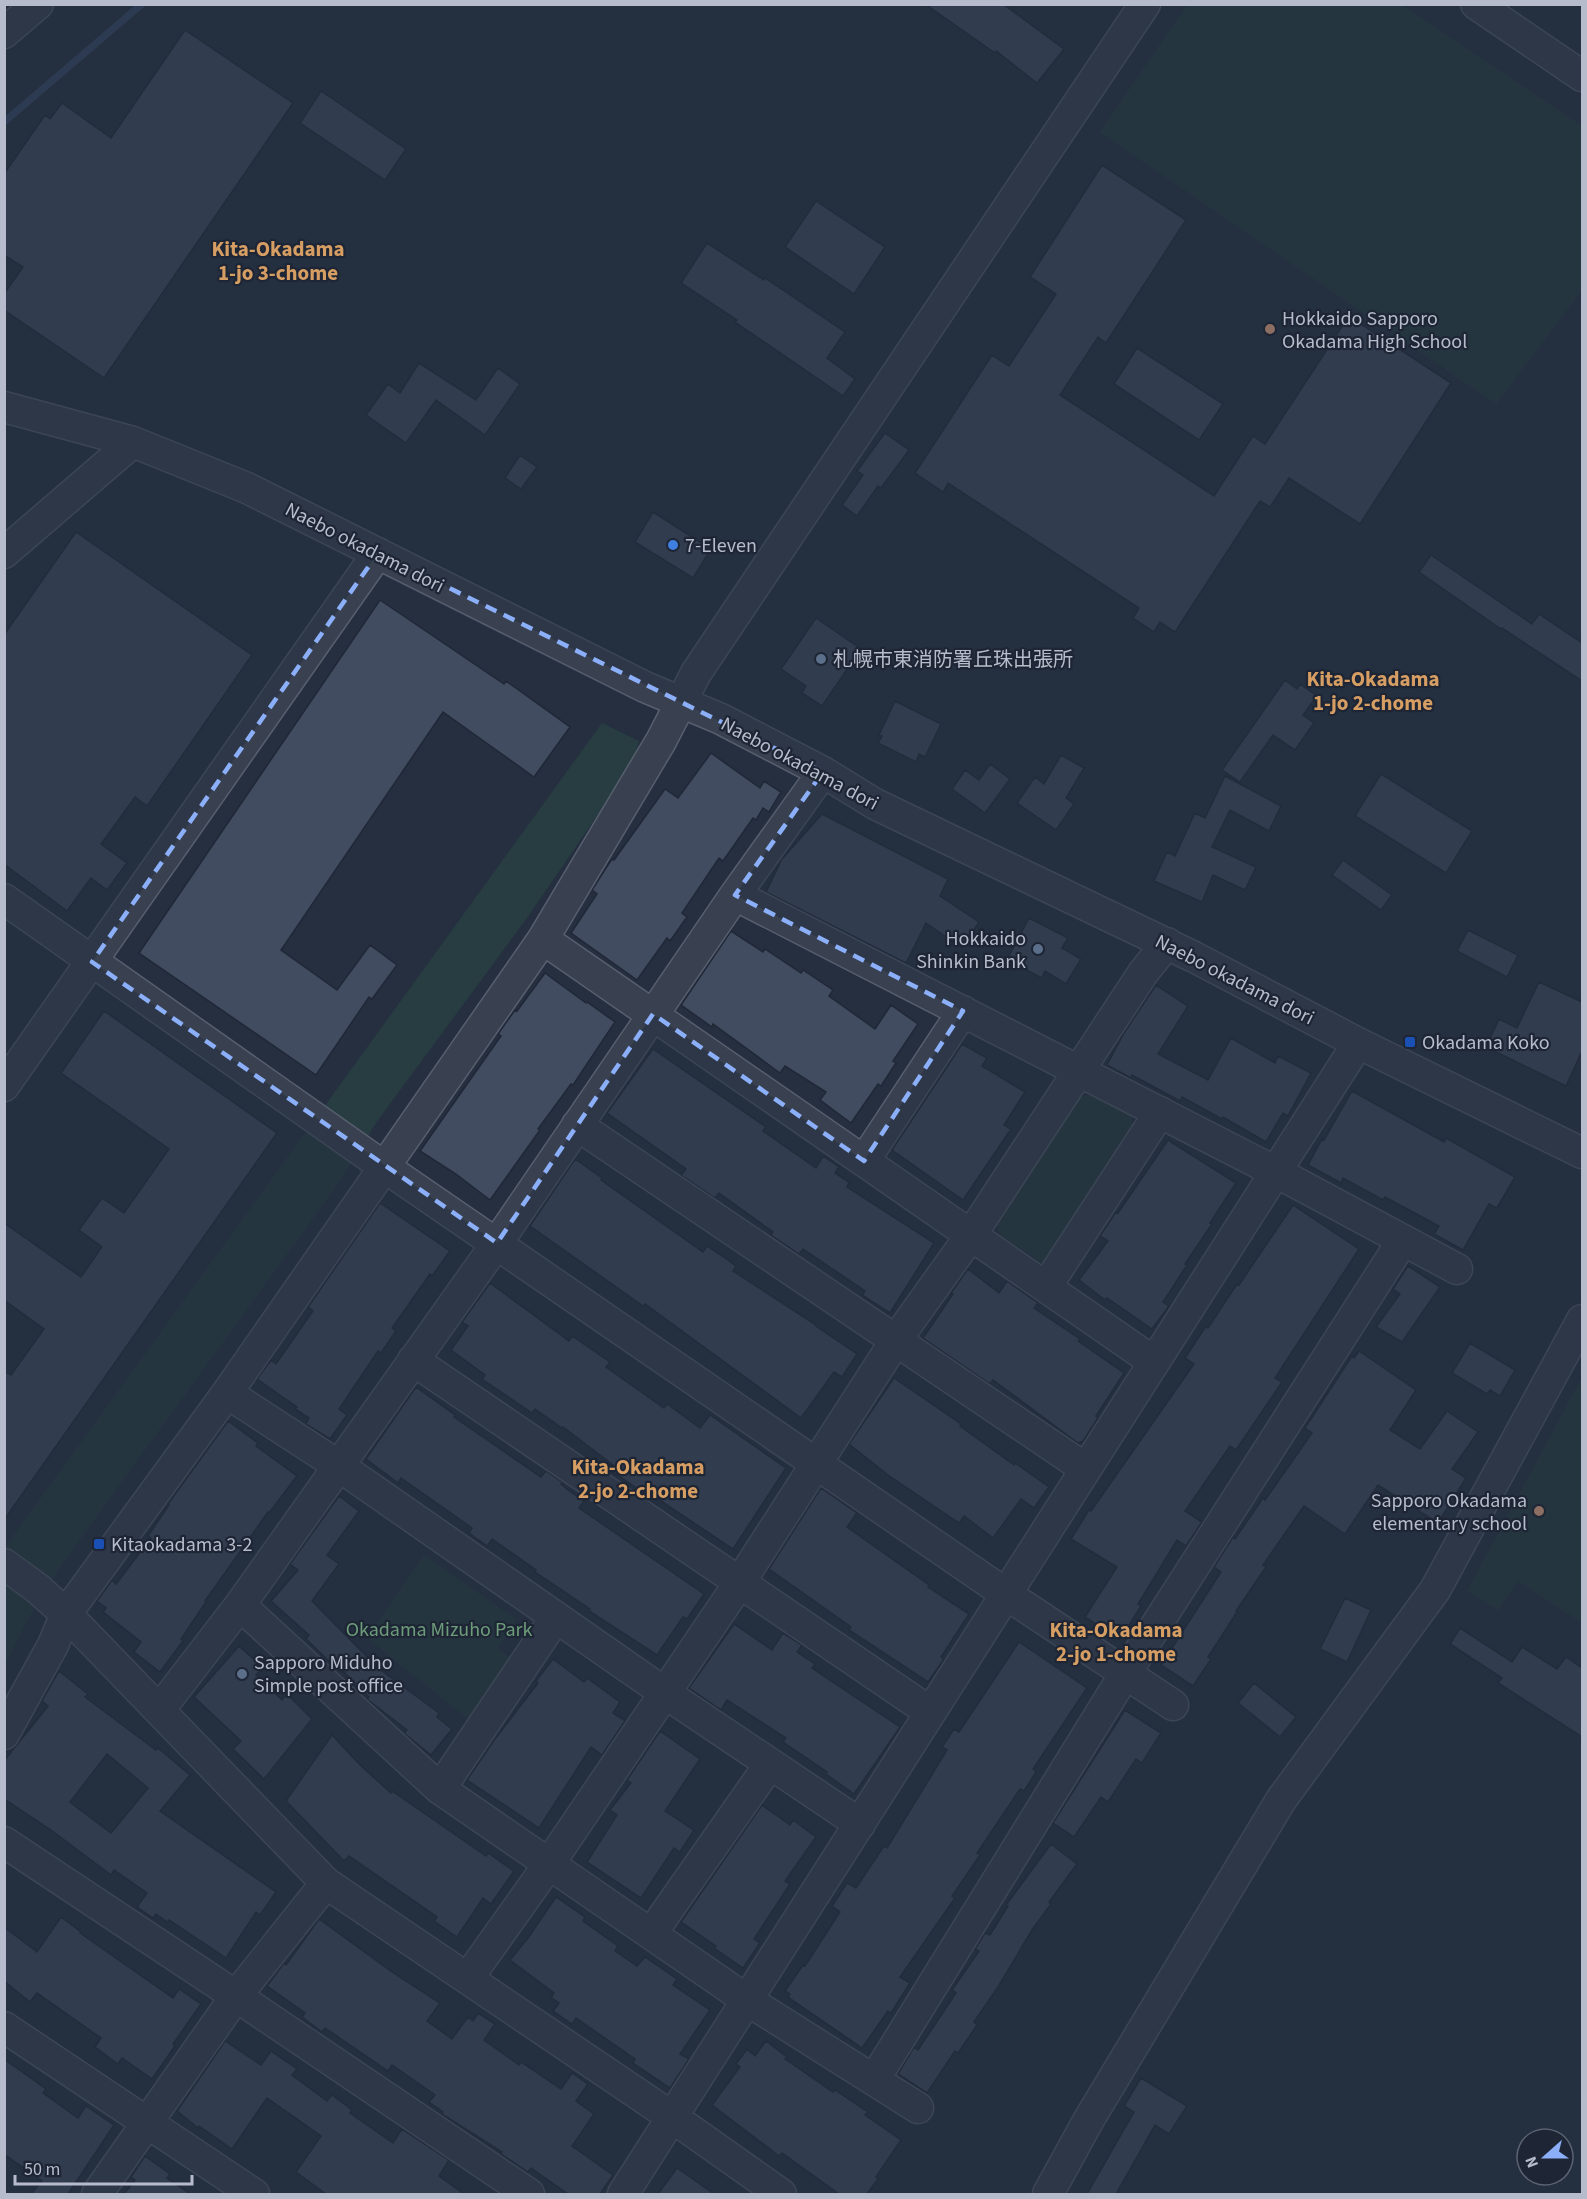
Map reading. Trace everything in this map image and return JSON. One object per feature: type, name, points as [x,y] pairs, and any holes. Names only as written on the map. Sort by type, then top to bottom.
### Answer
[{"type":"street","points":[[4,33],[38,4]]},
{"type":"street","points":[[4,1734],[53,1645],[66,1614],[227,1393],[543,939],[661,741],[696,674],[1145,4]]},
{"type":"street","points":[[1476,4],[1582,76]]},
{"type":"street","name":"Naebo okadama dori","points":[[4,407],[133,442],[247,488],[681,704],[721,720],[823,772],[875,804],[1167,943],[1358,1043],[1582,1153]]},
{"type":"street","points":[[4,554],[133,442]]},
{"type":"street","points":[[4,1086],[378,553]]},
{"type":"street","points":[[160,1709],[240,1605],[339,1466],[496,1243],[735,895],[823,772]]},
{"type":"street","points":[[735,895],[1276,1172],[1457,1269]]},
{"type":"street","points":[[4,899],[384,1166],[1006,1594],[1173,1705]]},
{"type":"street","points":[[543,939],[1154,1362]]},
{"type":"street","points":[[468,1978],[549,1864],[740,1582],[896,1340],[970,1235],[1143,973],[1167,943]]},
{"type":"street","points":[[864,1161],[963,1011]]},
{"type":"street","points":[[623,2194],[1358,1043]]},
{"type":"street","points":[[1046,1287],[1160,1112]]},
{"type":"street","points":[[577,1125],[1086,1469]]},
{"type":"street","points":[[874,2080],[1125,1674],[1403,1240]]},
{"type":"street","points":[[1048,2194],[1088,2121],[1281,1800],[1435,1590],[1582,1320]]},
{"type":"street","points":[[413,1360],[930,1712]]},
{"type":"street","points":[[227,1393],[339,1466],[665,1693],[860,1824]]},
{"type":"street","points":[[4,1564],[37,1588],[66,1614],[326,1883],[672,2117],[781,2194]]},
{"type":"street","points":[[240,1605],[440,1790],[747,2000],[918,2108]]},
{"type":"street","points":[[440,1790],[556,1617]]},
{"type":"street","points":[[651,1934],[770,1764]]},
{"type":"street","points":[[4,1842],[529,2194]]},
{"type":"street","points":[[98,2194],[236,1996],[326,1883]]},
{"type":"street","points":[[4,2027],[254,2194]]},
{"type":"highlighted area","points":[[378,553],[823,772],[735,895],[963,1011],[864,1161],[653,1014],[497,1243],[92,962]]},
{"type":"green space","points":[[1187,5],[1402,5],[1582,126],[1582,290],[1496,404],[1100,132]]},
{"type":"green space","points":[[602,723],[639,741],[632,765],[527,918],[378,1120],[340,1181],[60,1567],[27,1621],[5,1665],[6,1546]]},
{"type":"green space","points":[[1089,1095],[1131,1115],[1134,1129],[1044,1264],[1000,1235],[996,1223],[1078,1098]]},
{"type":"green space","points":[[1582,1377],[1582,1623],[1518,1581],[1498,1610],[1467,1591]]},
{"type":"green space","name":"Okadama Mizuho Park","points":[[424,1555],[517,1620],[498,1648],[512,1659],[468,1719],[367,1638]]},
{"type":"building","points":[[925,4],[1003,4],[1064,49],[1037,83],[996,51],[995,53]]},
{"type":"building","points":[[185,30],[293,103],[104,378],[4,310],[4,294],[23,267],[4,255],[4,174],[45,115],[50,119],[62,103],[111,138]]},
{"type":"building","points":[[321,91],[406,149],[385,180],[300,123]]},
{"type":"building","points":[[1102,165],[1186,220],[1106,343],[1098,337],[1060,395],[1214,496],[1253,436],[1265,444],[1349,316],[1451,383],[1360,524],[1289,478],[1270,507],[1260,501],[1175,632],[1160,622],[1154,632],[1133,618],[1139,608],[948,483],[943,492],[915,473],[992,355],[1009,366],[1056,294],[1030,277]]},
{"type":"building","points":[[816,201],[885,247],[854,294],[785,247]]},
{"type":"building","points":[[707,243],[764,280],[765,278],[845,332],[827,358],[855,379],[843,396],[681,283]]},
{"type":"building","points":[[1137,348],[1223,404],[1199,440],[1114,384]]},
{"type":"building","points":[[419,363],[476,400],[498,368],[520,384],[485,435],[436,400],[406,443],[366,415],[388,384],[400,393]]},
{"type":"building","points":[[885,433],[909,450],[881,488],[878,486],[857,516],[842,505],[863,475],[857,471]]},
{"type":"building","points":[[520,455],[537,467],[521,489],[505,478]]},
{"type":"building","name":"7-Eleven","points":[[653,512],[711,549],[693,578],[635,542]]},
{"type":"building","points":[[76,532],[252,655],[147,806],[135,797],[101,844],[127,863],[107,890],[91,878],[67,911],[4,864],[4,635]]},
{"type":"building","points":[[1431,555],[1532,624],[1539,614],[1582,643],[1582,681],[1501,629],[1419,572]]},
{"type":"building","points":[[380,600],[504,684],[506,681],[570,727],[534,777],[443,712],[281,950],[337,990],[370,945],[397,965],[372,999],[369,997],[316,1075],[139,953]]},
{"type":"building","name":"札幌市東消防署丘珠出張所","points":[[816,618],[861,649],[822,706],[802,693],[806,686],[781,669]]},
{"type":"building","points":[[1285,680],[1297,689],[1300,684],[1317,696],[1303,715],[1314,723],[1295,750],[1273,735],[1240,782],[1222,770]]},
{"type":"building","points":[[895,701],[941,724],[925,757],[919,754],[916,762],[878,743],[882,736],[879,735]]},
{"type":"building","points":[[711,753],[760,788],[764,781],[781,792],[769,812],[763,808],[756,820],[753,818],[723,861],[719,858],[682,913],[687,917],[670,941],[667,938],[637,980],[571,933],[597,894],[592,890],[604,871],[665,789],[678,798]]},
{"type":"building","points":[[1061,755],[1084,768],[1066,798],[1074,804],[1056,830],[1017,803],[1035,777],[1044,784]]},
{"type":"building","points":[[990,764],[1010,779],[985,813],[952,789],[965,770],[979,780]]},
{"type":"building","points":[[1381,774],[1472,831],[1446,873],[1355,816]]},
{"type":"building","points":[[1225,776],[1281,806],[1269,831],[1230,810],[1212,847],[1256,867],[1245,890],[1213,875],[1202,902],[1154,881],[1167,852],[1175,856],[1195,813],[1205,818]]},
{"type":"building","points":[[822,814],[948,879],[940,896],[979,922],[962,948],[926,923],[906,963],[766,892],[782,859]]},
{"type":"building","points":[[1343,860],[1392,895],[1381,910],[1332,875]]},
{"type":"building","points":[[1029,918],[1068,938],[1062,948],[1081,959],[1066,984],[1045,971],[1042,978],[1007,960]]},
{"type":"building","points":[[1468,930],[1518,955],[1507,977],[1457,951]]},
{"type":"building","points":[[731,931],[763,952],[765,949],[801,973],[803,970],[833,990],[829,996],[875,1029],[891,1005],[918,1024],[893,1061],[896,1063],[881,1086],[878,1084],[851,1123],[820,1100],[826,1092],[785,1066],[780,1073],[713,1024],[712,1027],[681,1005]]},
{"type":"building","points":[[545,973],[615,1022],[573,1085],[571,1084],[538,1129],[540,1130],[490,1200],[456,1174],[420,1151],[501,1036],[498,1034]]},
{"type":"building","points":[[1539,982],[1582,1002],[1582,1051],[1566,1086],[1486,1047],[1499,1019],[1517,1028]]},
{"type":"building","points":[[1156,985],[1188,1006],[1158,1054],[1208,1080],[1231,1038],[1275,1063],[1278,1056],[1311,1073],[1288,1116],[1283,1113],[1266,1142],[1182,1097],[1180,1101],[1132,1075],[1131,1078],[1107,1065],[1124,1033]]},
{"type":"building","points":[[104,1011],[277,1133],[4,1520],[4,1371],[11,1375],[44,1329],[4,1300],[4,1223],[81,1277],[102,1247],[79,1230],[102,1198],[124,1213],[169,1149],[61,1073]]},
{"type":"building","points":[[962,1044],[987,1058],[982,1066],[1025,1092],[1004,1125],[1011,1129],[963,1200],[892,1150]]},
{"type":"building","points":[[653,1049],[766,1127],[763,1131],[816,1168],[823,1156],[839,1167],[835,1173],[849,1182],[847,1187],[934,1243],[890,1313],[862,1295],[865,1291],[803,1249],[799,1254],[771,1235],[773,1232],[719,1193],[715,1198],[681,1175],[686,1169],[607,1113]]},
{"type":"building","points":[[1352,1091],[1444,1142],[1446,1138],[1515,1177],[1497,1208],[1489,1204],[1463,1250],[1434,1234],[1439,1226],[1385,1197],[1383,1200],[1343,1178],[1341,1183],[1308,1165]]},
{"type":"building","points":[[1168,1140],[1236,1183],[1163,1302],[1169,1306],[1152,1329],[1107,1298],[1105,1300],[1079,1280],[1108,1241],[1100,1236]]},
{"type":"building","points":[[575,1159],[703,1252],[707,1246],[725,1258],[736,1266],[733,1271],[857,1354],[842,1377],[834,1372],[801,1418],[645,1304],[643,1306],[530,1226]]},
{"type":"building","points":[[380,1203],[450,1251],[432,1276],[430,1274],[392,1328],[396,1331],[381,1353],[378,1351],[339,1409],[347,1415],[330,1439],[306,1424],[309,1418],[295,1409],[297,1407],[257,1379],[271,1360],[276,1364],[313,1311],[308,1307]]},
{"type":"building","points":[[1293,1205],[1359,1249],[1275,1378],[1282,1382],[1236,1450],[1230,1446],[1185,1511],[1202,1522],[1186,1546],[1177,1540],[1138,1604],[1141,1606],[1120,1640],[1085,1617],[1117,1567],[1071,1539],[1089,1510],[1091,1511],[1194,1364],[1185,1358],[1237,1284],[1239,1285]]},
{"type":"building","points":[[1408,1266],[1440,1287],[1402,1342],[1376,1327],[1400,1294],[1393,1289]]},
{"type":"building","points":[[968,1269],[999,1293],[1007,1281],[1038,1303],[1034,1308],[1080,1339],[1078,1341],[1124,1373],[1083,1441],[1078,1443],[993,1380],[990,1384],[923,1338]]},
{"type":"building","points":[[490,1283],[569,1341],[572,1336],[610,1362],[606,1367],[664,1408],[667,1404],[700,1428],[710,1415],[786,1468],[733,1549],[610,1470],[613,1465],[563,1427],[535,1409],[532,1413],[482,1379],[485,1375],[451,1350],[468,1326],[462,1322]]},
{"type":"building","points":[[1470,1343],[1515,1370],[1500,1396],[1490,1390],[1487,1394],[1452,1373]]},
{"type":"building","points":[[1359,1351],[1416,1390],[1390,1430],[1420,1449],[1447,1411],[1478,1432],[1452,1469],[1466,1478],[1438,1523],[1378,1485],[1345,1534],[1304,1506],[1263,1565],[1266,1567],[1236,1611],[1208,1657],[1211,1659],[1193,1686],[1161,1665],[1221,1572],[1214,1567],[1233,1537],[1235,1539],[1263,1498],[1265,1500],[1312,1433],[1305,1428],[1352,1356],[1354,1358]]},
{"type":"building","points":[[894,1378],[961,1424],[960,1426],[1014,1465],[1015,1463],[1049,1487],[1034,1508],[1021,1499],[993,1538],[964,1516],[959,1523],[888,1475],[849,1444]]},
{"type":"building","points":[[416,1387],[455,1415],[454,1417],[541,1477],[546,1471],[562,1482],[561,1484],[584,1501],[579,1508],[704,1594],[687,1619],[683,1617],[657,1655],[589,1611],[590,1609],[535,1572],[536,1570],[492,1539],[487,1546],[469,1533],[472,1528],[401,1478],[398,1483],[366,1459]]},
{"type":"building","points":[[228,1421],[258,1443],[256,1446],[297,1476],[268,1512],[205,1601],[181,1639],[183,1641],[160,1672],[134,1652],[141,1642],[103,1612],[106,1608],[97,1601],[112,1580],[116,1584],[151,1538],[148,1536],[168,1504]]},
{"type":"building","points":[[821,1488],[857,1513],[847,1527],[929,1585],[928,1587],[969,1614],[941,1657],[944,1659],[928,1682],[849,1630],[851,1627],[769,1569]]},
{"type":"building","points":[[339,1496],[359,1511],[327,1555],[339,1564],[312,1601],[378,1668],[439,1713],[437,1717],[452,1729],[431,1755],[404,1733],[407,1730],[367,1699],[369,1697],[331,1659],[329,1661],[306,1639],[309,1635],[271,1601],[298,1570],[290,1564]]},
{"type":"building","points":[[1345,1598],[1371,1610],[1347,1662],[1320,1649]]},
{"type":"building","points":[[734,1624],[772,1650],[783,1633],[802,1645],[797,1652],[815,1664],[812,1668],[900,1727],[854,1794],[783,1742],[786,1738],[727,1700],[721,1710],[689,1688]]},
{"type":"building","points":[[1460,1628],[1512,1662],[1522,1647],[1557,1669],[1566,1657],[1582,1668],[1582,1737],[1498,1683],[1502,1678],[1450,1644]]},
{"type":"building","points":[[1019,1642],[1087,1688],[1033,1769],[1036,1772],[1024,1791],[1020,1789],[977,1853],[980,1855],[952,1896],[955,1898],[900,1977],[910,1983],[891,2013],[888,2011],[862,2048],[788,1997],[790,1994],[785,1991],[803,1965],[805,1966],[840,1912],[832,1906],[847,1883],[856,1888],[884,1846],[887,1848],[947,1750],[942,1747],[954,1729],[959,1732]]},
{"type":"building","points":[[239,1646],[263,1668],[256,1675],[282,1700],[287,1694],[312,1719],[264,1779],[233,1749],[241,1741],[194,1697]]},
{"type":"building","points":[[553,1659],[584,1682],[587,1678],[620,1702],[613,1713],[625,1721],[602,1755],[591,1747],[539,1828],[467,1780]]},
{"type":"building","points":[[59,1671],[88,1694],[85,1697],[156,1750],[158,1748],[190,1775],[160,1811],[276,1892],[260,1915],[256,1912],[226,1958],[169,1920],[167,1922],[156,1914],[153,1918],[137,1907],[147,1893],[114,1870],[111,1875],[51,1830],[4,1799],[4,1761],[48,1706],[42,1701]],"holes":[[[107,1754],[148,1788],[111,1833],[70,1802]]]},
{"type":"building","points":[[1254,1683],[1296,1717],[1280,1737],[1238,1703]]},
{"type":"building","points":[[1125,1710],[1161,1733],[1142,1763],[1136,1759],[1108,1802],[1101,1797],[1074,1837],[1053,1823]]},
{"type":"building","points":[[660,1731],[700,1759],[665,1811],[694,1830],[680,1852],[674,1848],[641,1898],[587,1862],[617,1815],[610,1810],[631,1783],[627,1780]]},
{"type":"building","points":[[332,1735],[391,1793],[392,1791],[486,1856],[488,1853],[514,1871],[491,1904],[483,1898],[457,1937],[434,1921],[437,1917],[349,1856],[344,1861],[286,1801]]},
{"type":"building","points":[[762,1805],[790,1825],[793,1820],[816,1837],[785,1881],[790,1884],[754,1939],[760,1943],[743,1968],[681,1922]]},
{"type":"building","points":[[1051,1844],[1077,1864],[1049,1902],[1051,1904],[974,2022],[977,2025],[958,2053],[955,2051],[927,2093],[898,2074],[914,2047],[918,2050],[956,1993],[952,1990],[979,1951],[975,1949],[985,1933],[990,1935],[1008,1906],[1006,1905]]},
{"type":"building","points":[[556,1897],[585,1917],[583,1921],[618,1946],[615,1951],[637,1966],[645,1957],[677,1979],[673,1985],[710,2010],[680,2054],[689,2059],[670,2088],[633,2063],[635,2059],[576,2018],[572,2024],[553,2011],[559,2003],[551,1998],[554,1993],[510,1960]]},
{"type":"building","points":[[61,1917],[80,1933],[173,1998],[179,1989],[201,2004],[152,2079],[122,2058],[118,2064],[95,2047],[101,2038],[37,1993],[30,2002],[4,1981],[4,1927],[37,1952]]},
{"type":"building","points":[[319,1919],[392,1972],[440,2003],[427,2021],[452,2039],[468,2017],[473,2021],[478,2013],[495,2024],[484,2040],[519,2065],[521,2062],[561,2089],[572,2073],[588,2084],[576,2101],[594,2114],[572,2146],[613,2175],[600,2194],[568,2194],[531,2168],[528,2172],[501,2154],[502,2152],[442,2114],[443,2112],[429,2102],[435,2095],[392,2065],[388,2071],[325,2028],[322,2032],[302,2017],[305,2013],[267,1986],[284,1963],[286,1965]]},
{"type":"building","points":[[225,2041],[261,2065],[271,2051],[297,2069],[292,2075],[327,2101],[332,2095],[352,2110],[350,2113],[393,2143],[402,2129],[449,2160],[439,2176],[464,2194],[326,2194],[296,2172],[321,2136],[267,2098],[232,2149],[199,2126],[198,2128],[177,2111]]},
{"type":"building","points":[[766,2041],[787,2057],[785,2059],[833,2092],[835,2090],[868,2112],[865,2115],[901,2140],[867,2194],[839,2194],[782,2153],[779,2156],[712,2105],[740,2067],[736,2064],[747,2049],[755,2056]]},
{"type":"building","points":[[4,2059],[46,2089],[43,2093],[78,2118],[86,2106],[114,2125],[68,2194],[31,2194],[42,2181],[4,2154]]},
{"type":"building","points":[[1141,2078],[1187,2106],[1169,2134],[1155,2125],[1116,2194],[1087,2194],[1134,2112],[1124,2106]]},
{"type":"building","points":[[145,2156],[170,2174],[167,2178],[190,2194],[124,2194],[135,2180],[131,2177]]},
{"type":"building","points":[[677,2168],[714,2194],[658,2194]]},
{"type":"waterway","points":[[4,122],[142,4]]},
{"type":"place","name":"Hokkaido Sapporo Okadama High School","points":[[1270,329]]},
{"type":"place","name":"7-Eleven","points":[[673,545]]},
{"type":"place","name":"札幌市東消防署丘珠出張所","points":[[821,659]]},
{"type":"place","name":"Hokkaido Shinkin Bank","points":[[1038,949]]},
{"type":"place","name":"Okadama Koko","points":[[1410,1042]]},
{"type":"place","name":"Sapporo Okadama elementary school","points":[[1539,1511]]},
{"type":"place","name":"Kitaokadama 3-2","points":[[99,1544]]},
{"type":"place","name":"Sapporo Miduho Simple post office","points":[[242,1674]]},
{"type":"district","name":"Kita-Okadama 1-jo 3-chome","points":[[278,261]]},
{"type":"district","name":"Kita-Okadama 1-jo 2-chome","points":[[1373,691]]},
{"type":"district","name":"Kita-Okadama 2-jo 2-chome","points":[[638,1479]]},
{"type":"district","name":"Kita-Okadama 2-jo 1-chome","points":[[1116,1642]]}]
